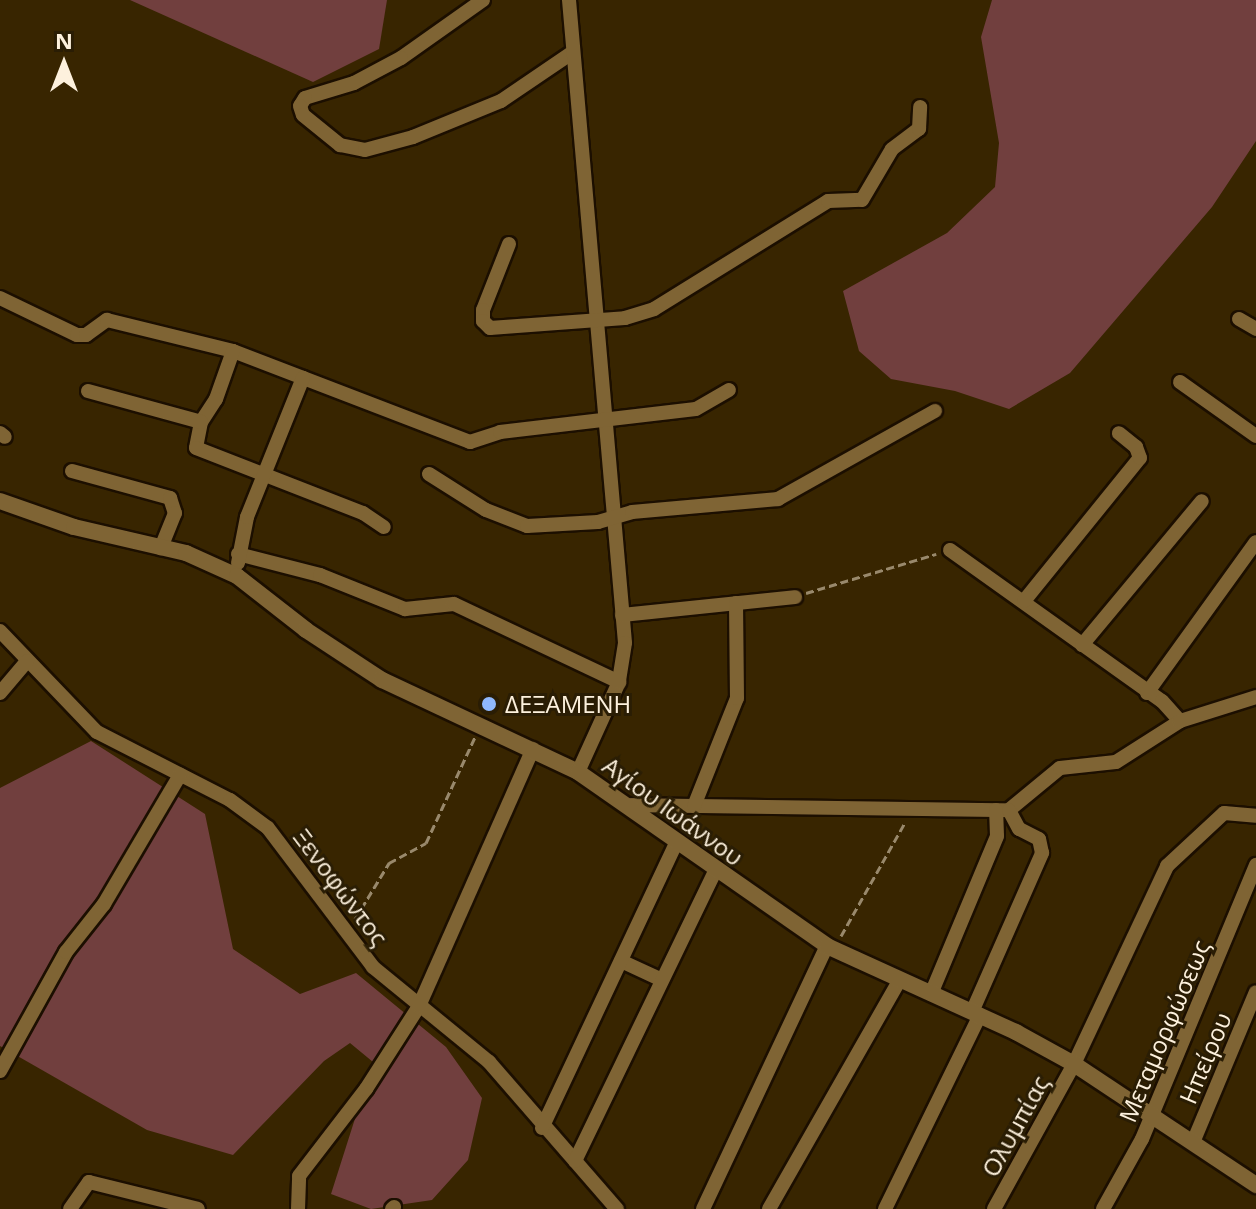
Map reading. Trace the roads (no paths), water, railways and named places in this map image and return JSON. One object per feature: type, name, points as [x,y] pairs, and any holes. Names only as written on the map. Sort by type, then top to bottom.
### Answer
[{"type":"street","points":[[483,0],[401,58],[354,83],[305,98],[300,106],[303,115],[340,145],[365,150],[413,137],[501,101],[573,52]]},
{"type":"street","points":[[569,0],[608,418],[625,643],[619,682],[578,772]]},
{"type":"street","points":[[509,244],[483,310],[483,321],[490,328],[598,321],[654,309],[828,201],[862,200],[892,149],[919,129],[920,107]]},
{"type":"street","points":[[0,298],[77,335],[86,335],[101,321],[116,320],[233,351],[470,442],[500,432],[696,409],[729,390]]},
{"type":"street","points":[[1239,319],[1256,329]]},
{"type":"street","points":[[233,351],[216,399],[201,422],[196,448],[363,513],[384,527]]},
{"type":"street","points":[[237,576],[238,554],[263,475],[303,378]]},
{"type":"street","points":[[1180,382],[1256,436]]},
{"type":"street","points":[[88,391],[201,422]]},
{"type":"street","points":[[429,474],[486,510],[527,526],[778,499],[935,411]]},
{"type":"street","points":[[1024,601],[1140,458],[1136,447],[1119,433]]},
{"type":"street","points":[[72,471],[170,498],[175,513],[161,548]]},
{"type":"street","name":"Αγίου Ιωάννου","points":[[0,501],[74,527],[161,548],[237,576],[306,630],[382,680],[578,772],[631,805],[715,871],[831,948],[976,1013],[1074,1064],[1194,1140],[1256,1185]]},
{"type":"street","points":[[1082,645],[1202,501]]},
{"type":"street","points":[[1147,693],[1256,542]]},
{"type":"street","points":[[950,550],[1024,601],[1180,721]]},
{"type":"street","points":[[238,554],[320,575],[405,609],[454,604],[619,682]]},
{"type":"street","points":[[622,615],[795,597]]},
{"type":"street","points":[[694,806],[737,698],[736,603]]},
{"type":"street","name":"Ξενοφώντος","points":[[0,631],[97,732],[230,800],[268,828],[373,967],[489,1062],[542,1128],[617,1209]]},
{"type":"street","points":[[0,693],[27,661]]},
{"type":"street","points":[[631,805],[910,806],[1003,810],[1060,768],[1116,762],[1180,721],[1256,697]]},
{"type":"street","points":[[298,1209],[299,1176],[366,1089],[419,1006],[533,749]]},
{"type":"street","points":[[0,1071],[66,952],[104,904],[180,775]]},
{"type":"street","points":[[931,994],[997,836],[1003,810]]},
{"type":"street","points":[[885,1209],[976,1013],[1042,853],[1039,839],[1019,829],[1003,810]]},
{"type":"street","name":"Ολυμπίας","points":[[994,1209],[1074,1064],[1167,866],[1224,813],[1256,816]]},
{"type":"street","points":[[542,1128],[677,841]]},
{"type":"street","name":"Μεταμορφώσεως","points":[[1103,1209],[1153,1114],[1256,865]]},
{"type":"street","points":[[575,1161],[715,871]]},
{"type":"street","points":[[703,1209],[831,948]]},
{"type":"street","points":[[621,961],[662,980]]},
{"type":"street","points":[[769,1209],[899,981]]},
{"type":"street","name":"Ηπείρου","points":[[1194,1140],[1256,992]]},
{"type":"street","points":[[70,1209],[89,1182],[198,1209]]},
{"type":"place","name":"ΔΕΞΑΜΕΝΗ","points":[[489,704]]}]
